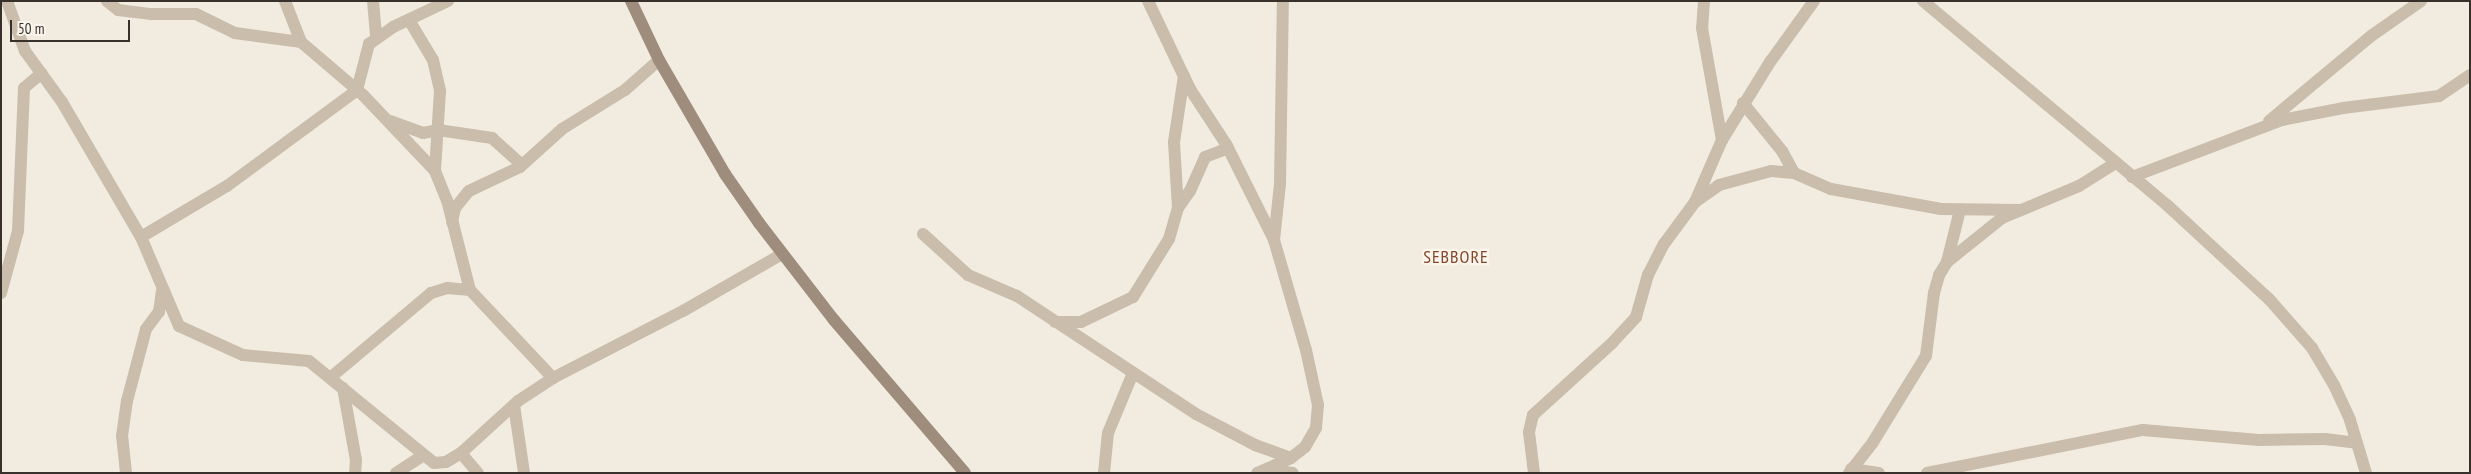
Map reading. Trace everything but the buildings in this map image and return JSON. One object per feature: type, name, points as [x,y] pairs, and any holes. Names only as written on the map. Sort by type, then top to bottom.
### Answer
[{"type":"main road","points":[[631,1],[659,60],[725,174],[782,254],[965,473]]},
{"type":"street","points":[[107,1],[118,10],[152,14],[196,14],[234,33],[301,42]]},
{"type":"street","points":[[285,1],[301,42],[357,90],[435,172],[444,194],[470,290],[553,378]]},
{"type":"street","points":[[373,1],[376,37]]},
{"type":"street","points":[[141,237],[227,186],[357,90],[365,53],[376,37],[448,1]]},
{"type":"street","points":[[1148,1],[1184,76],[1228,148],[1274,240],[1306,350],[1318,405],[1316,428],[1305,447],[1291,458],[1271,470],[1257,473]]},
{"type":"street","points":[[1274,240],[1280,184],[1283,1]]},
{"type":"street","points":[[1704,1],[1702,28],[1722,140]]},
{"type":"street","points":[[1534,473],[1529,432],[1533,416],[1612,343],[1636,316],[1648,275],[1664,244],[1695,202],[1722,140],[1743,103],[1814,1]]},
{"type":"street","points":[[1923,1],[2114,164],[2225,255],[2312,348],[2334,385],[2366,473]]},
{"type":"street","points":[[2258,131],[2371,36],[2421,1]]},
{"type":"street","points":[[11,5],[25,50],[42,73],[141,237],[179,326],[243,355],[309,361],[422,456],[434,463],[446,462],[461,453],[514,405],[553,378],[683,311],[782,254]]},
{"type":"street","points":[[409,20],[433,60],[440,91],[435,172]]},
{"type":"street","points":[[444,194],[469,191],[521,164],[562,128],[625,90],[659,60]]},
{"type":"street","points":[[1,293],[18,231],[24,88],[42,73]]},
{"type":"street","points":[[2132,177],[2258,131],[2282,120],[2329,110],[2439,96],[2470,75]]},
{"type":"street","points":[[1178,208],[1174,142],[1184,76]]},
{"type":"street","points":[[1743,103],[1782,151],[1794,173]]},
{"type":"street","points":[[384,119],[423,133],[438,130],[492,138],[521,164]]},
{"type":"street","points":[[1053,321],[1081,322],[1133,297],[1169,239],[1178,208],[1190,191],[1205,157],[1228,148]]},
{"type":"street","points":[[1850,471],[1878,434],[1926,356],[1938,275],[1947,262],[2002,218],[2079,186],[2114,164]]},
{"type":"street","points":[[1695,202],[1719,184],[1748,175],[1771,172],[1794,173],[1831,189],[1960,210],[2020,210]]},
{"type":"street","points":[[452,222],[456,208],[469,191]]},
{"type":"street","points":[[1947,262],[1960,210]]},
{"type":"street","points":[[923,234],[968,274],[1017,296],[1133,373],[1222,428],[1255,445],[1291,458]]},
{"type":"street","points":[[126,473],[122,436],[127,401],[146,329],[161,307],[162,288]]},
{"type":"street","points":[[330,378],[430,293],[447,288],[470,290]]},
{"type":"street","points":[[1104,473],[1108,434],[1133,373]]},
{"type":"street","points":[[343,388],[356,460],[355,473]]},
{"type":"street","points":[[514,405],[524,473]]},
{"type":"street","points":[[1927,473],[2143,430],[2259,440],[2325,439],[2357,444]]},
{"type":"street","points":[[461,453],[478,473]]},
{"type":"street","points":[[396,473],[422,456]]},
{"type":"street","points":[[1271,470],[1293,473]]},
{"type":"street","points":[[1850,471],[1879,473]]},
{"type":"district","name":"SEBBORE","points":[[1456,257]]}]
